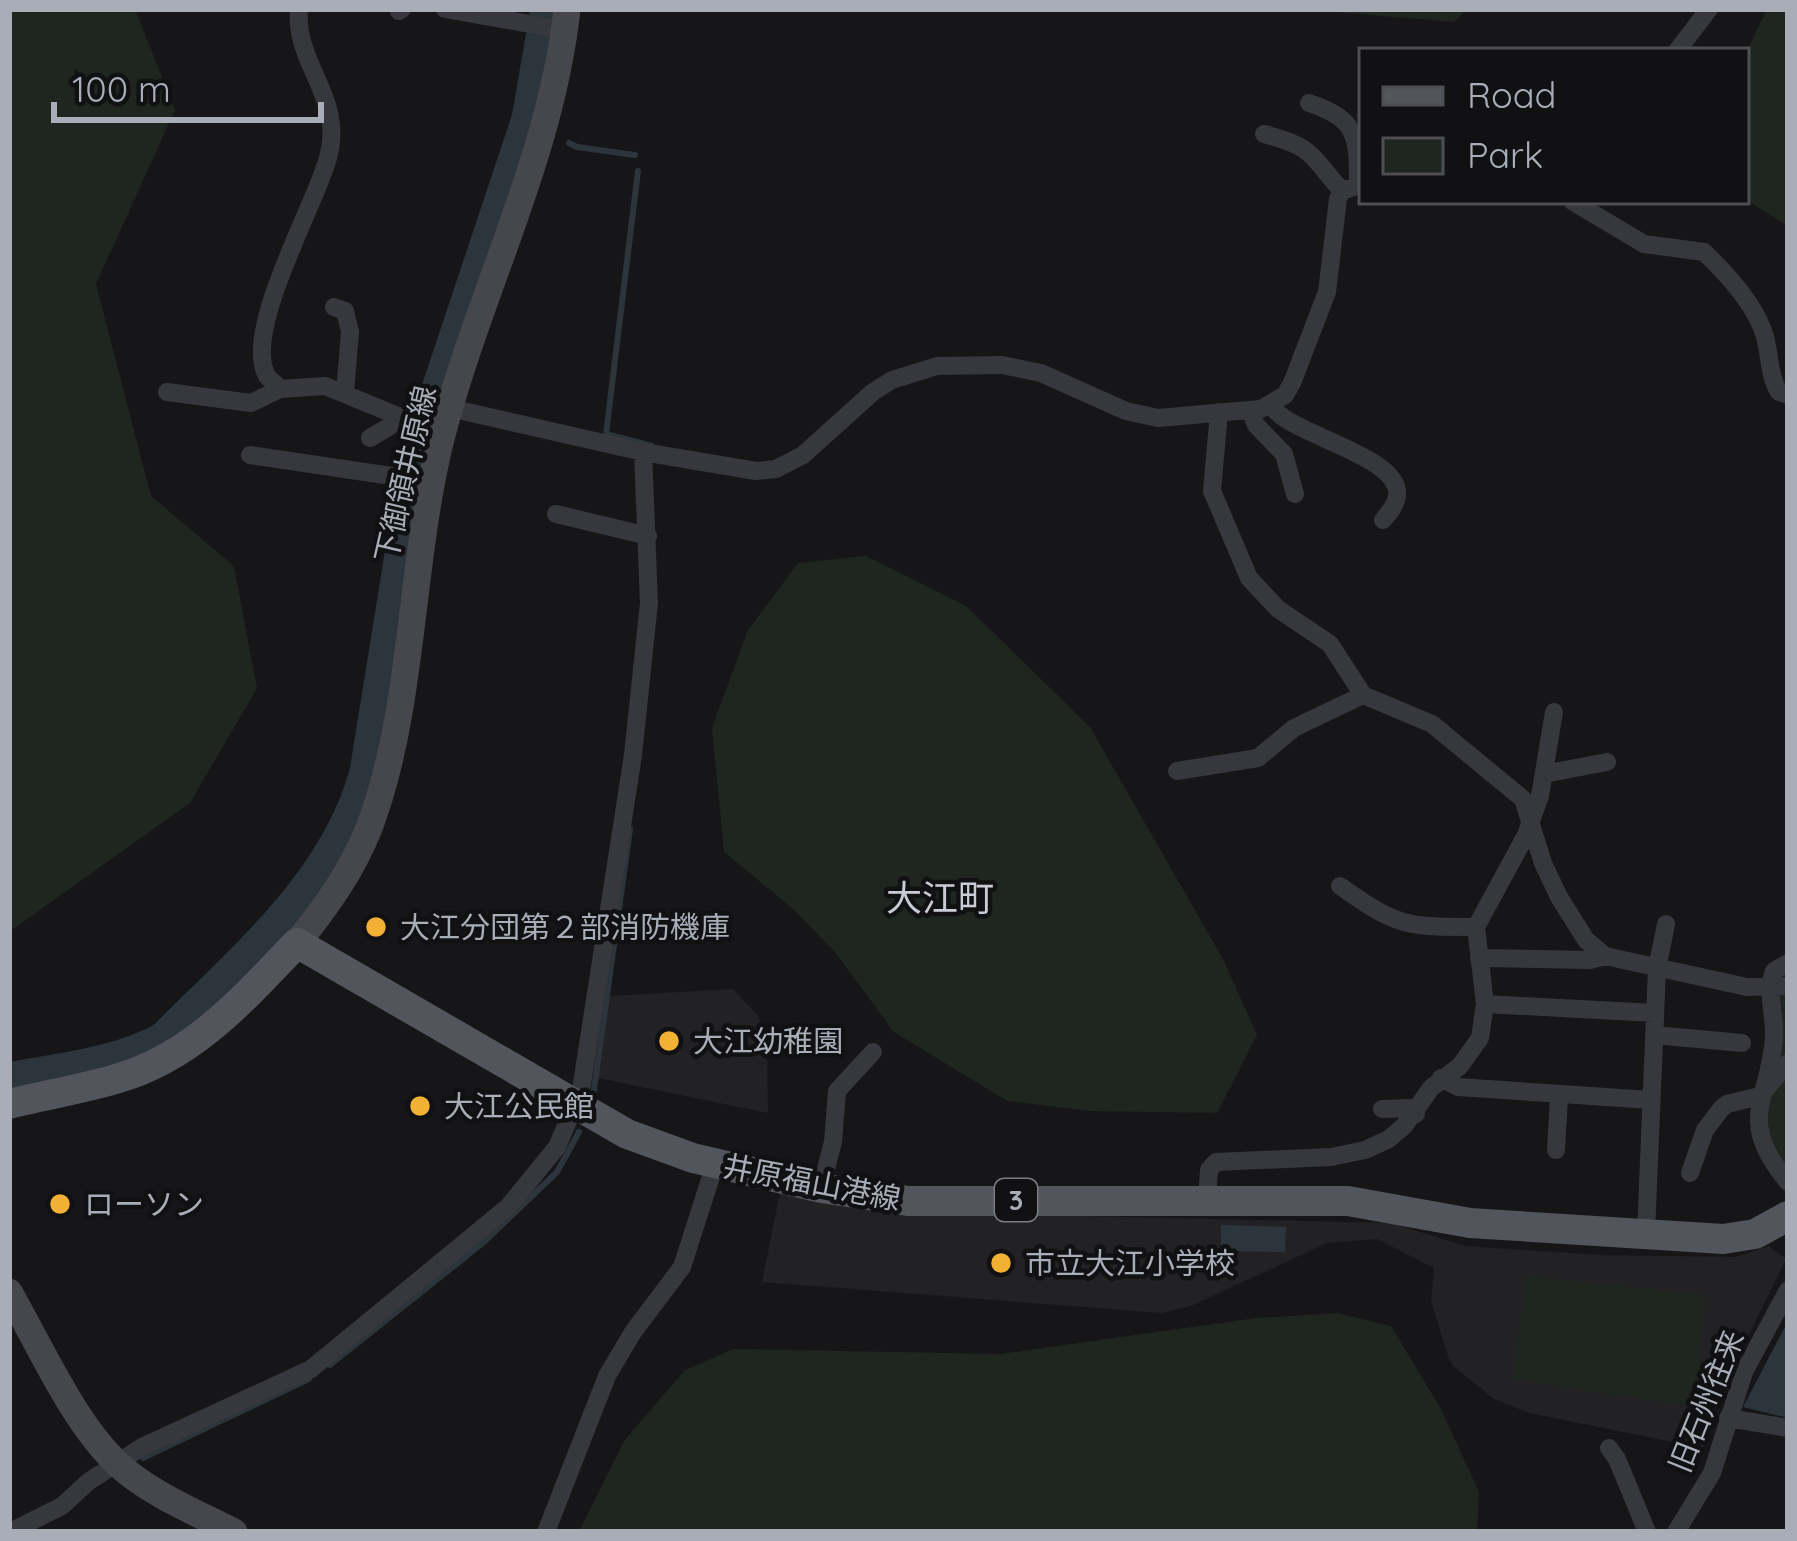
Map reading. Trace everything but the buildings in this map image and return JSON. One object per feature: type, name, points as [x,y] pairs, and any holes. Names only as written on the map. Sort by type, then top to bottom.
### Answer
[{"type":"main road","name":"下御領井原線","points":[[297,943],[346,875],[379,797],[398,718],[431,482],[446,421],[537,150],[556,24]]},
{"type":"main road","points":[[9,1104],[122,1077],[169,1057],[233,1009],[297,943]]},
{"type":"main road","name":"井原福山港線","points":[[297,943],[626,1134],[715,1164],[820,1188],[908,1201],[1207,1198],[1360,1202],[1470,1223],[1735,1238],[1755,1234],[1788,1216]]},
{"type":"main road","points":[[9,1292],[90,1430],[116,1462],[144,1483],[234,1532]]},
{"type":"street","points":[[280,389],[267,375],[263,334],[289,254],[320,184],[332,123],[328,98],[300,42],[299,9]]},
{"type":"street","points":[[445,9],[556,24]]},
{"type":"street","points":[[1679,48],[1709,9]]},
{"type":"street","points":[[167,392],[251,403],[280,389],[325,386],[395,415],[738,470],[776,469],[803,455],[873,392],[911,372],[937,366],[1002,365],[1041,373],[1141,416],[1272,406],[1292,383],[1316,327],[1334,260],[1338,199],[1354,186],[1358,148],[1350,124],[1309,103]]},
{"type":"street","points":[[1264,134],[1300,143],[1354,186]]},
{"type":"street","points":[[1577,204],[1644,244],[1704,252],[1764,332],[1774,385],[1788,395]]},
{"type":"street","points":[[334,307],[347,316],[345,392]]},
{"type":"street","points":[[1272,406],[1278,417],[1340,444],[1392,480],[1398,489],[1397,502],[1383,520]]},
{"type":"street","points":[[1250,410],[1256,425],[1284,454],[1295,494]]},
{"type":"street","points":[[1219,412],[1212,491],[1250,578],[1278,609],[1330,644],[1364,695],[1444,733],[1523,799],[1543,863],[1586,940],[1606,956],[1747,987],[1778,986]]},
{"type":"street","points":[[370,438],[390,426],[395,415]]},
{"type":"street","points":[[10,1532],[62,1506],[116,1462],[286,1383],[346,1342],[508,1207],[557,1147],[575,1107],[633,755],[649,603],[643,452]]},
{"type":"street","points":[[250,455],[431,482]]},
{"type":"street","points":[[556,514],[648,536]]},
{"type":"street","points":[[1177,771],[1258,758],[1294,728],[1364,695]]},
{"type":"street","points":[[1207,1198],[1209,1170],[1216,1162],[1331,1157],[1389,1139],[1416,1114],[1430,1088],[1460,1066],[1476,1045],[1485,1004],[1476,927],[1531,820],[1554,712]]},
{"type":"street","points":[[1544,774],[1607,762]]},
{"type":"street","points":[[1340,886],[1390,920],[1421,927],[1476,927]]},
{"type":"street","points":[[1646,1233],[1657,968],[1666,924]]},
{"type":"street","points":[[1479,958],[1590,960],[1606,956]]},
{"type":"street","points":[[1788,963],[1774,971],[1778,986],[1774,1037],[1757,1114],[1763,1140],[1788,1182]]},
{"type":"street","points":[[1485,1004],[1655,1013]]},
{"type":"street","points":[[1654,1035],[1742,1043]]},
{"type":"street","points":[[820,1188],[832,1142],[837,1091],[874,1052]]},
{"type":"street","points":[[1690,1173],[1705,1130],[1721,1109],[1760,1096],[1788,1063]]},
{"type":"street","points":[[1442,1078],[1458,1087],[1651,1100]]},
{"type":"street","points":[[1556,1150],[1559,1096]]},
{"type":"street","points":[[1382,1109],[1410,1108],[1416,1114]]},
{"type":"street","points":[[546,1532],[607,1376],[633,1331],[682,1267],[715,1164]]},
{"type":"street","name":"旧石州往来","points":[[1676,1532],[1712,1473],[1744,1372],[1788,1290]]},
{"type":"street","points":[[1728,1418],[1788,1428]]},
{"type":"street","points":[[1609,1448],[1647,1532]]},
{"type":"shaded area","points":[[733,989],[758,1015],[767,1042],[768,1113],[598,1078],[609,996]]},
{"type":"shaded area","points":[[780,1192],[905,1212],[1392,1223],[1465,1246],[1602,1255],[1736,1257],[1769,1246],[1786,1259],[1726,1381],[1703,1448],[1529,1413],[1494,1399],[1453,1366],[1448,1356],[1431,1301],[1434,1268],[1377,1239],[1327,1243],[1191,1306],[1162,1313],[762,1282]]},
{"type":"shaded area","points":[[1221,1225],[1286,1227],[1285,1252],[1221,1251]]},
{"type":"shaded area","points":[[1788,1321],[1788,1418],[1743,1407]]},
{"type":"green space","points":[[9,9],[135,9],[175,110],[96,284],[151,496],[234,566],[257,688],[190,803],[9,932]]},
{"type":"green space","points":[[1300,9],[1468,9],[1454,22]]},
{"type":"green space","points":[[1767,9],[1788,9],[1788,226],[1749,202],[1748,48]]},
{"type":"green space","points":[[866,556],[966,606],[1090,727],[1224,961],[1257,1035],[1217,1113],[1090,1111],[1007,1101],[894,1032],[834,951],[792,908],[724,852],[712,728],[748,630],[798,563]]},
{"type":"green space","points":[[1780,992],[1788,994],[1788,1170],[1768,1137],[1765,1108]]},
{"type":"green space","points":[[1526,1276],[1706,1295],[1695,1407],[1513,1379]]},
{"type":"green space","points":[[1337,1313],[1391,1326],[1441,1409],[1479,1492],[1477,1532],[579,1532],[624,1441],[685,1370],[734,1349],[1000,1354],[1256,1318]]},
{"type":"waterway","points":[[427,422],[528,119],[547,9]]},
{"type":"waterway","points":[[569,143],[635,155]]},
{"type":"waterway","points":[[638,171],[606,434],[652,446]]},
{"type":"waterway","points":[[415,473],[423,438]]},
{"type":"waterway","points":[[9,1079],[108,1060],[164,1038],[283,917],[333,849],[366,772],[412,487]]},
{"type":"waterway","points":[[593,1097],[630,829]]},
{"type":"waterway","points":[[330,1365],[484,1242],[557,1172],[579,1132]]},
{"type":"waterway","points":[[143,1458],[309,1379]]},
{"type":"place","name":"大江分団第２部消防機庫","points":[[376,927]]},
{"type":"place","name":"大江幼稚園","points":[[669,1041]]},
{"type":"place","name":"大江公民館","points":[[420,1106]]},
{"type":"place","name":"ローソン","points":[[60,1204]]},
{"type":"place","name":"市立大江小学校","points":[[1001,1263]]},
{"type":"district","name":"大江町","points":[[940,897]]}]
